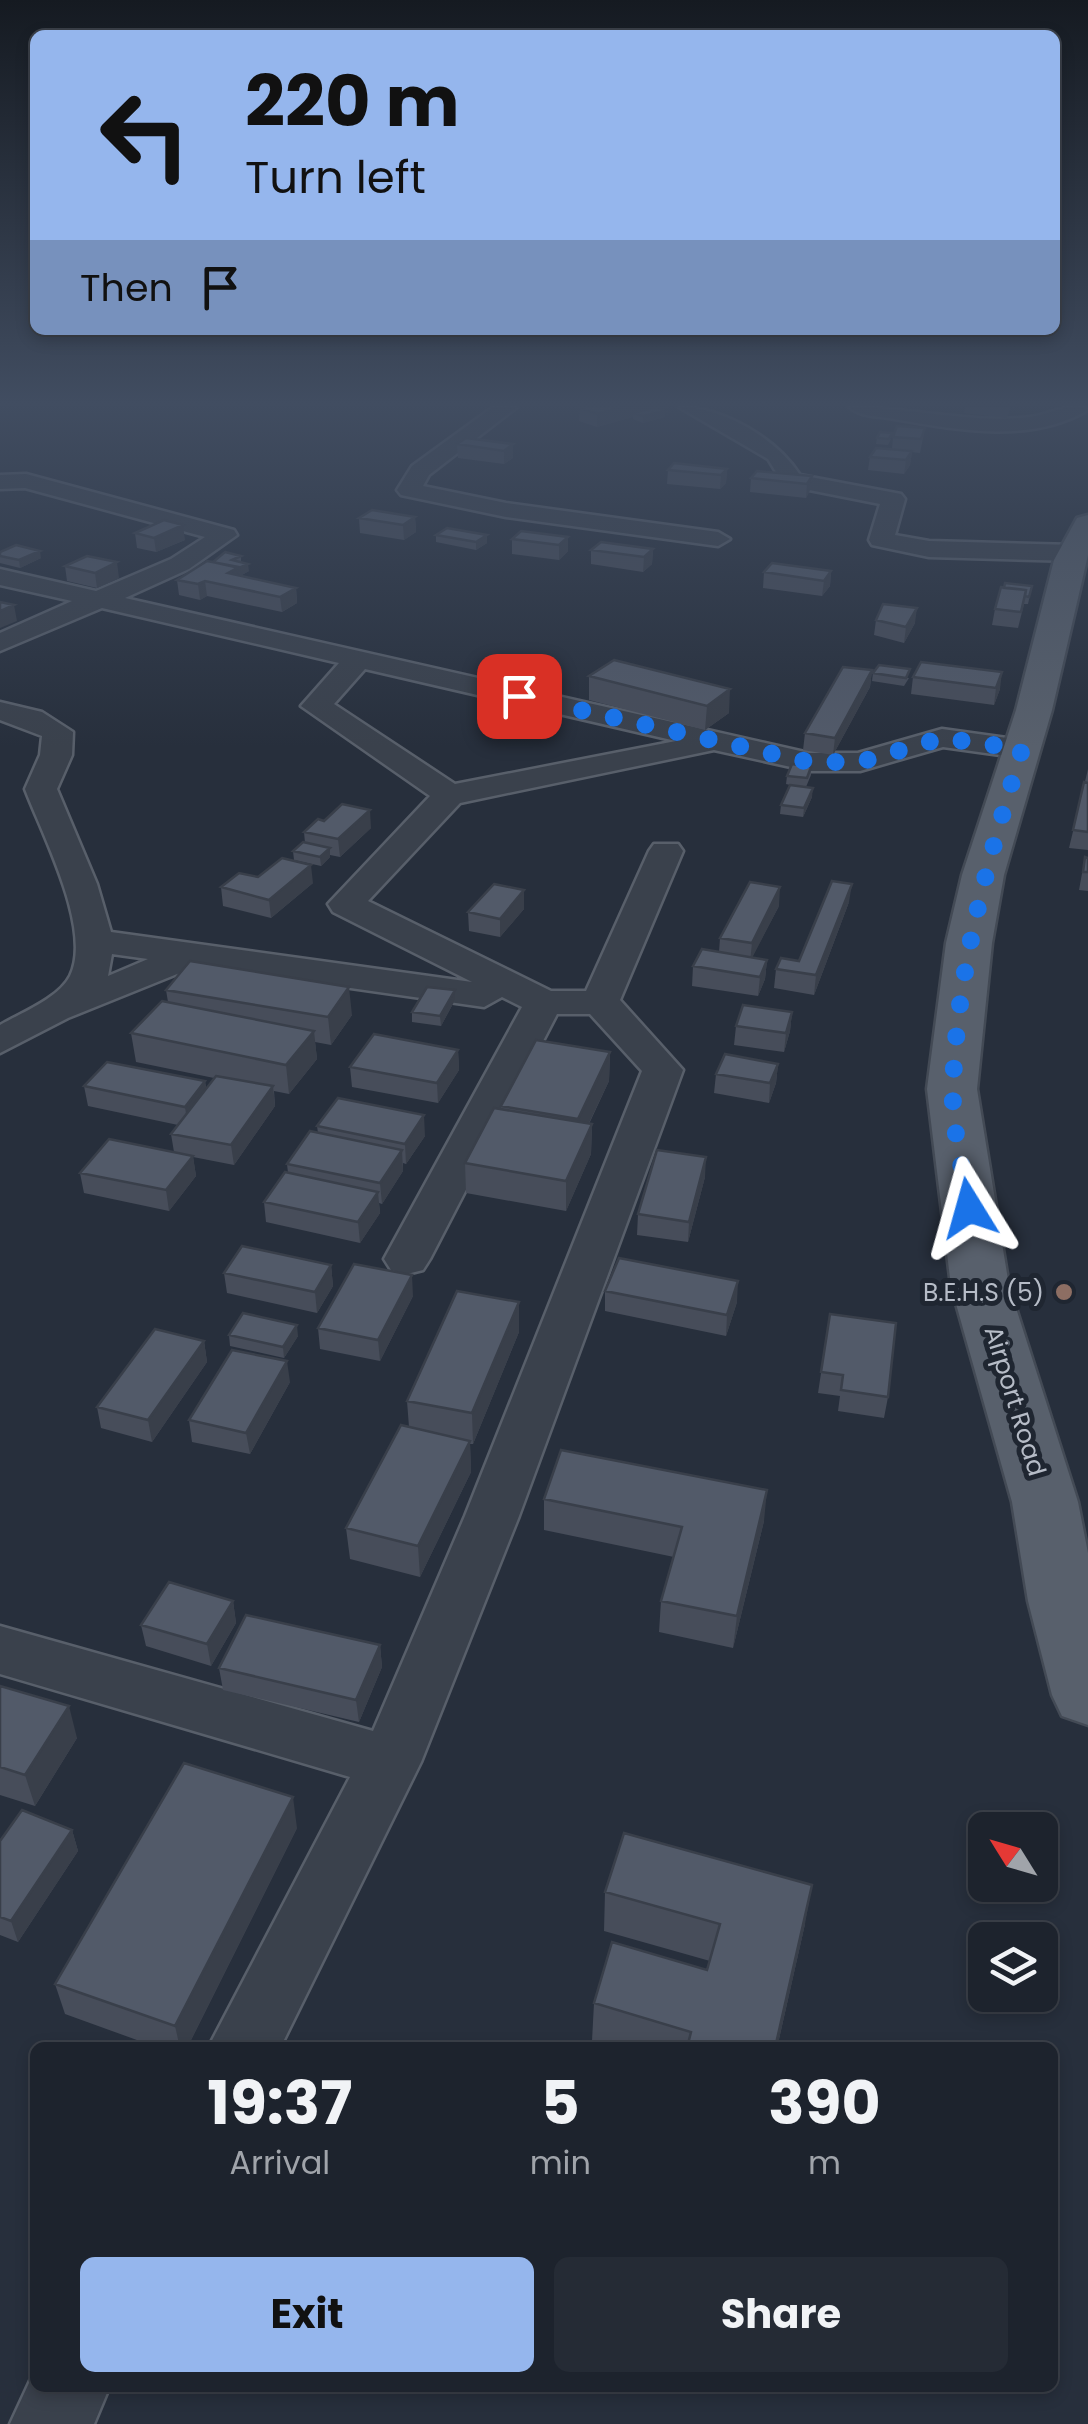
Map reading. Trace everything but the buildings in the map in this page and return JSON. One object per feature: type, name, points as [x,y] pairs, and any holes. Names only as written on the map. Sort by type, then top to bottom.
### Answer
[{"type":"main road","name":"Airport Road","points":[[1081,538],[983,875],[968,943],[952,1089],[980,1286],[1075,1602],[1088,1695]]},
{"type":"lane","points":[[0,643],[180,564],[225,535],[170,520]]},
{"type":"lane","points":[[583,520],[718,538]]},
{"type":"lane","points":[[887,520],[882,540],[929,549],[1081,538]]},
{"type":"lane","points":[[0,578],[719,742],[836,764],[860,762],[942,738],[1022,749]]},
{"type":"lane","points":[[358,660],[316,706],[449,795]]},
{"type":"lane","points":[[0,710],[32,718],[58,732],[56,756],[40,789],[95,941],[88,979],[50,1012]]},
{"type":"lane","points":[[544,1003],[346,904],[449,795],[719,742]]},
{"type":"lane","points":[[600,1002],[666,852]]},
{"type":"lane","points":[[95,941],[544,1003],[600,1002],[663,1070],[492,1516],[390,1762],[247,2042]]},
{"type":"lane","points":[[0,1041],[50,1012],[193,955]]},
{"type":"lane","points":[[407,1258],[544,1003]]},
{"type":"lane","points":[[0,1650],[390,1762]]},
{"type":"lane","points":[[51,2424],[68,2392]]},
{"type":"place","name":"B.E.H.S (5)","points":[[1064,1292]]},
{"type":"route","points":[[519,696],[809,762],[860,762],[942,738],[1022,749],[983,875],[968,943],[952,1089],[969,1208]]}]
